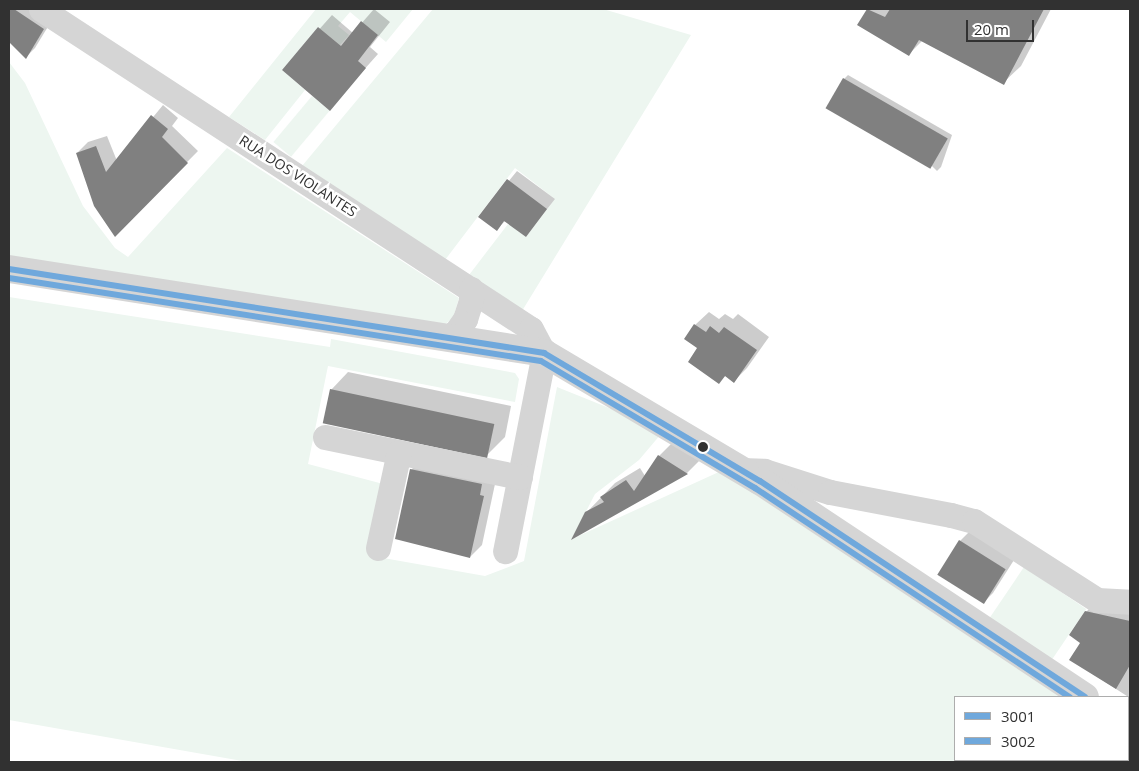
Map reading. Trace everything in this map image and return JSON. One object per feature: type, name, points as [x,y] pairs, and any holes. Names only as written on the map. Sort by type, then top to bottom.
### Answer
[{"type":"street","name":"RUA DOS VIOLANTES","points":[[42,9],[531,329],[544,353]]},
{"type":"street","points":[[9,269],[544,353],[741,470],[1083,696]]},
{"type":"street","points":[[446,338],[456,332],[465,319],[472,300],[471,289]]},
{"type":"street","points":[[505,552],[544,353]]},
{"type":"street","points":[[324,437],[520,477]]},
{"type":"street","points":[[378,548],[399,452]]},
{"type":"street","points":[[741,470],[764,471],[786,476],[830,492],[974,521],[1097,600],[1130,602]]},
{"type":"street","points":[[802,510],[816,494],[830,492]]},
{"type":"street","points":[[826,526],[835,512],[844,506],[875,502]]},
{"type":"shaded area","points":[[316,9],[413,9],[386,42],[350,12],[338,26],[349,35],[340,45],[318,27],[282,70],[305,90],[265,140],[229,117]]},
{"type":"shaded area","points":[[433,9],[603,9],[691,35],[522,311],[469,275],[508,224],[526,237],[555,199],[515,168],[445,260],[302,166]]},
{"type":"shaded area","points":[[9,62],[25,83],[83,206],[115,248],[128,257],[227,148],[459,298],[453,318],[443,326],[9,257]]},
{"type":"shaded area","points":[[312,96],[330,111],[291,157],[273,142]]},
{"type":"shaded area","points":[[9,297],[330,347],[331,339],[515,373],[519,379],[515,402],[328,366],[308,464],[387,485],[372,556],[485,576],[524,561],[557,387],[629,416],[661,434],[639,460],[595,494],[572,539],[721,471],[1066,696],[954,696],[954,761],[1129,761],[1129,737],[1130,762],[248,762],[9,720]]},
{"type":"shaded area","points":[[1024,567],[1086,609],[1052,660],[990,618]]},
{"type":"building","points":[[9,9],[14,9],[44,29],[26,59],[9,42]]},
{"type":"building","points":[[867,9],[885,17],[890,9],[1044,9],[1004,85],[919,40],[909,56],[857,25]]},
{"type":"building","points":[[361,21],[378,35],[358,61],[366,68],[330,111],[282,70],[318,27],[341,46]]},
{"type":"building","points":[[843,78],[948,138],[930,169],[826,108]]},
{"type":"building","points":[[151,115],[168,129],[162,137],[188,163],[115,237],[94,206],[76,153],[96,146],[106,172]]},
{"type":"building","points":[[507,179],[547,209],[526,237],[504,221],[497,231],[478,217]]},
{"type":"building","points":[[694,324],[706,332],[710,326],[719,333],[724,327],[757,350],[734,383],[725,376],[719,384],[688,362],[697,348],[684,339]]},
{"type":"building","points":[[330,389],[494,424],[487,458],[323,423]]},
{"type":"building","points":[[658,455],[688,474],[571,540],[585,512],[604,502],[600,497],[626,480],[634,491]]},
{"type":"building","points":[[410,469],[482,484],[480,495],[484,496],[470,558],[395,539]]},
{"type":"building","points":[[959,540],[1006,569],[984,604],[937,575]]},
{"type":"building","points":[[1085,611],[1130,621],[1130,665],[1116,689],[1069,660],[1080,643],[1069,635]]},
{"type":"transit line","name":"3001","points":[[9,269],[544,353],[760,481],[1083,696]]},
{"type":"transit line","name":"3002","points":[[9,278],[541,361],[755,488],[1068,696]]}]
